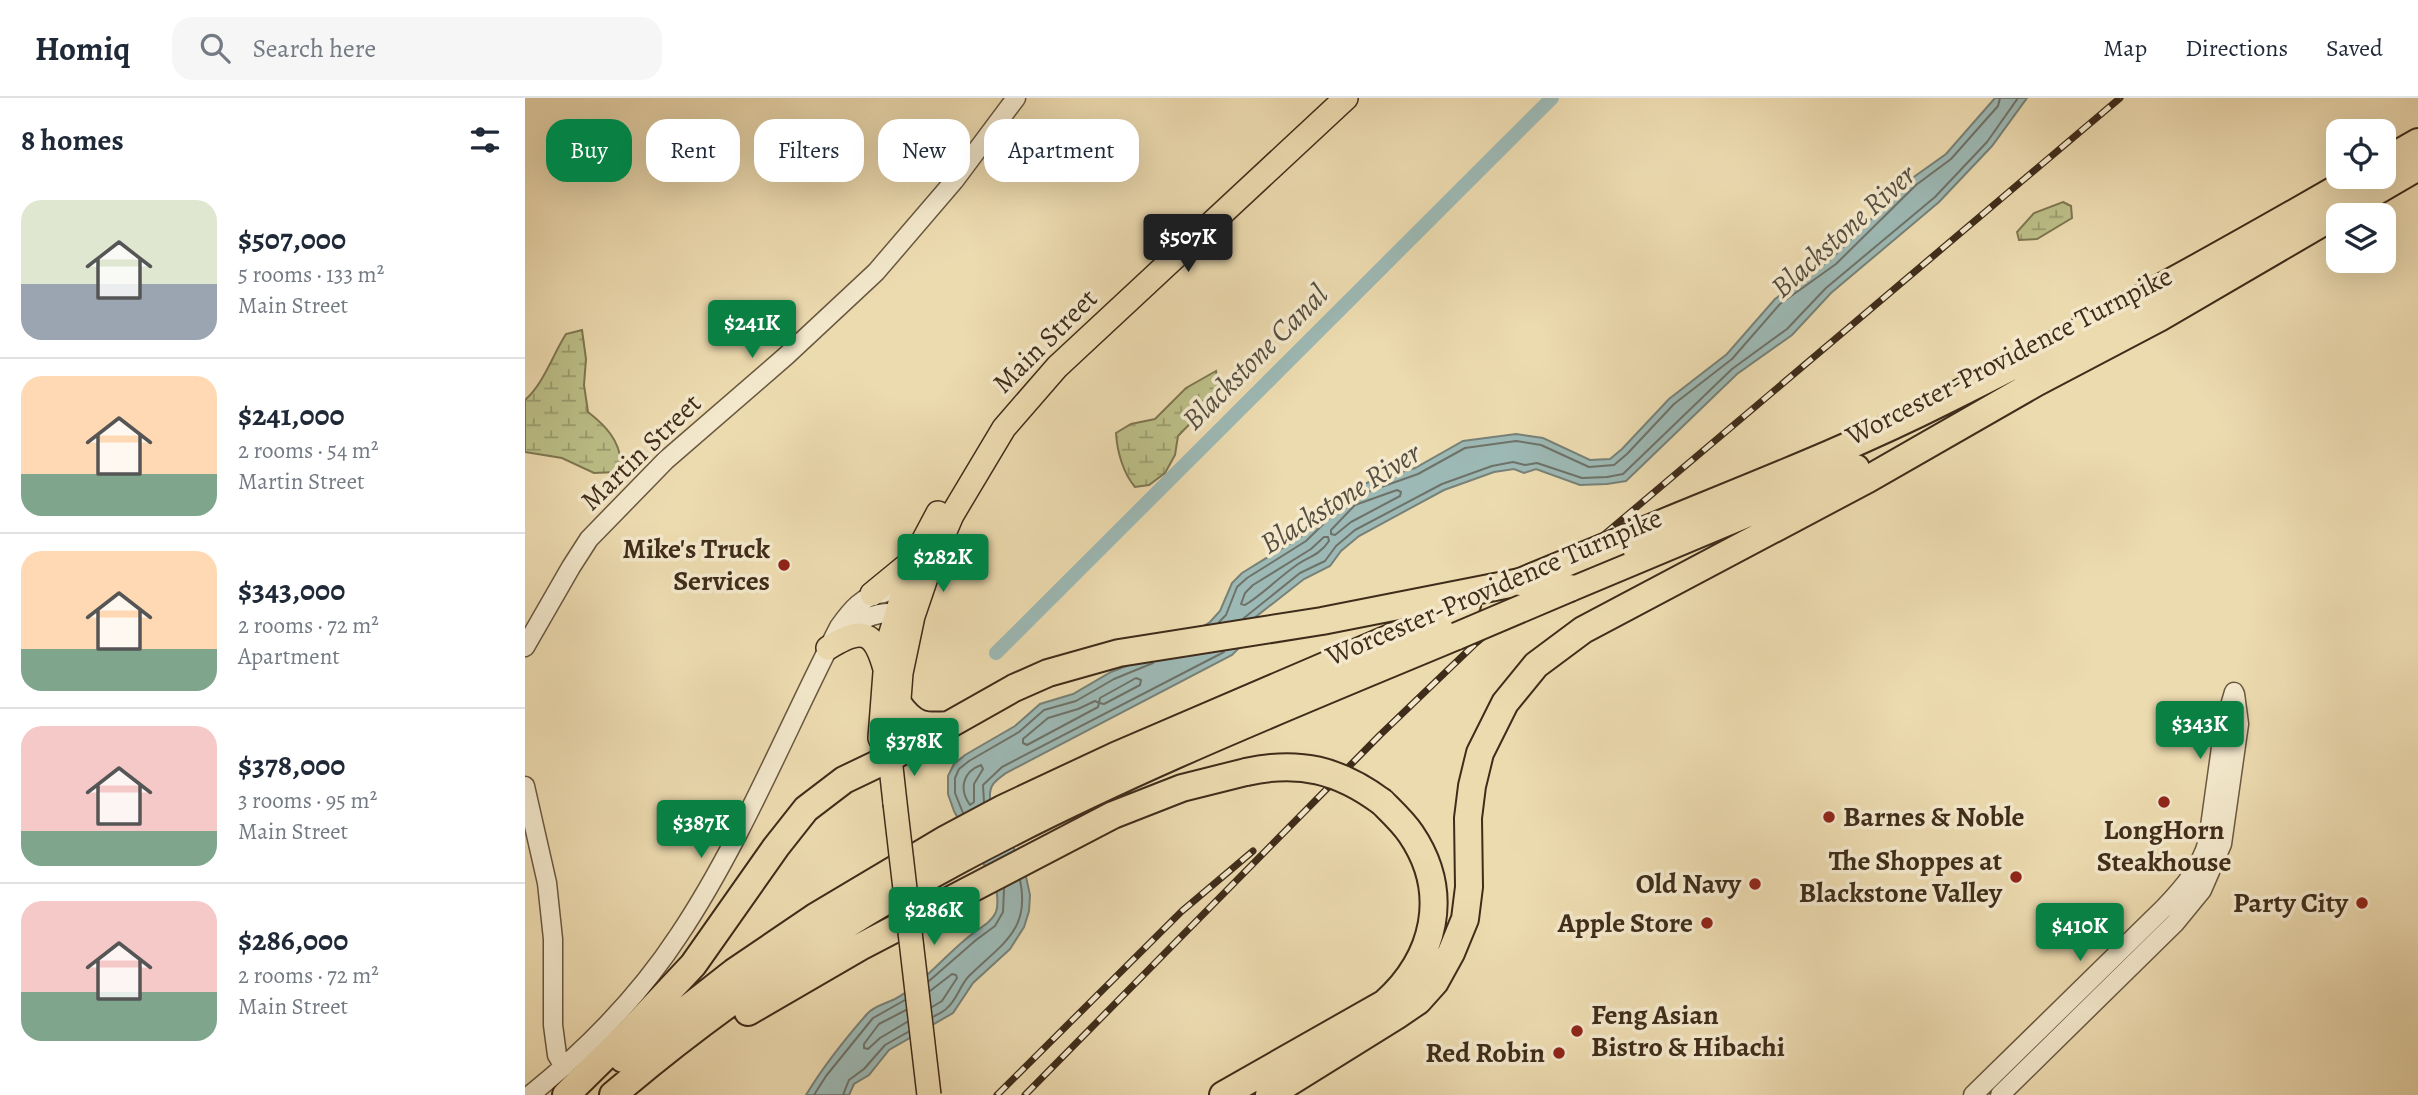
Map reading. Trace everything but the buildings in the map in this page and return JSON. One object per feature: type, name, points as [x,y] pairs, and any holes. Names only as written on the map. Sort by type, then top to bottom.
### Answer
[{"type":"highway","points":[[2396,155],[2418,142]]},
{"type":"highway","name":"Worcester-Providence Turnpike","points":[[1010,819],[1107,786],[1885,456],[2039,381],[2159,318],[2418,167]]},
{"type":"highway","name":"Worcester-Providence Turnpike","points":[[575,1095],[734,972],[815,917],[1010,819],[1115,756],[1943,402],[2150,294],[2336,189]]},
{"type":"highway","points":[[1269,1095],[1396,1016],[1418,1001],[1435,982],[1465,919],[1469,887],[1468,818],[1480,753],[1505,703],[1536,665],[1583,630],[1868,479],[2039,381]]},
{"type":"highway","points":[[566,1095],[693,965],[806,809],[844,780],[890,758],[1014,688],[1081,662],[1119,653],[1322,621],[1520,582]]},
{"type":"highway","points":[[898,704],[908,718],[921,725],[949,725]]},
{"type":"highway","points":[[633,1095],[676,1060],[786,989],[1031,856],[1113,815],[1182,788],[1246,772],[1281,767],[1328,772],[1349,780],[1382,802],[1411,832],[1422,851],[1431,876],[1432,927],[1426,948],[1403,987],[1385,1003],[1223,1095]]},
{"type":"highway","name":"Worcester-Providence Turnpike","points":[[613,1095],[730,1004],[892,898],[952,850]]},
{"type":"main road","name":"Main Street","points":[[890,758],[896,738],[913,560],[964,470],[1056,367],[1346,98]]},
{"type":"main road","name":"Main Street","points":[[929,1095],[890,758],[880,738],[887,646],[952,515],[1004,428]]},
{"type":"main road","points":[[872,594],[913,560]]},
{"type":"main road","points":[[828,648],[849,635],[861,635],[875,644],[885,669]]},
{"type":"street","name":"Martin Street","points":[[525,647],[589,539],[666,460],[786,356],[876,272],[954,181],[1016,98]]},
{"type":"street","points":[[530,1095],[564,1068],[628,1002],[678,936],[718,869],[828,648],[848,614],[872,594],[908,604]]},
{"type":"street","points":[[828,648],[863,618],[908,604]]},
{"type":"street","points":[[1973,1095],[2190,880],[2208,841],[2224,726],[2234,692],[2239,724],[2224,835],[2218,858],[2202,890],[2175,923],[2000,1095]]},
{"type":"street","points":[[525,786],[547,883],[553,939],[553,1026],[557,1055],[564,1068]]},
{"type":"green space","points":[[2063,202],[2071,206],[2072,218],[2037,239],[2019,240],[2017,232],[2034,213]]},
{"type":"green space","points":[[582,330],[588,412],[606,428],[614,440],[621,462],[616,472],[594,473],[562,458],[525,452],[525,400],[543,377],[566,334]]},
{"type":"green space","points":[[1216,371],[1219,389],[1213,400],[1178,436],[1175,455],[1165,473],[1149,485],[1135,487],[1121,461],[1116,433],[1131,424],[1155,419],[1186,388]]},
{"type":"water","name":"Blackstone River","points":[[1995,98],[2027,98],[1992,146],[1939,202],[1831,293],[1792,335],[1737,374],[1626,481],[1580,485],[1536,469],[1524,473],[1514,469],[1494,472],[1444,490],[1359,536],[1341,551],[1330,566],[1304,579],[1253,619],[1241,646],[1232,655],[999,778],[992,786],[990,798],[1025,872],[1030,895],[1024,927],[1010,949],[973,983],[953,1013],[889,1050],[869,1075],[854,1084],[849,1095],[806,1095],[835,1053],[870,1011],[916,985],[962,942],[989,922],[996,912],[996,886],[954,811],[948,794],[948,776],[954,764],[1015,726],[1040,704],[1073,694],[1111,672],[1158,654],[1210,622],[1220,611],[1232,583],[1242,573],[1302,536],[1346,492],[1415,468],[1463,441],[1516,434],[1543,438],[1590,460],[1610,459],[1669,399],[1727,354],[1775,299],[1831,259],[1911,179],[1946,154]]},
{"type":"waterway","name":"Blackstone Canal","points":[[996,653],[1552,98]]},
{"type":"railway","points":[[1025,1095],[1380,735],[1476,643],[2120,98]]},
{"type":"railway","points":[[997,1095],[1182,911],[1253,851]]},
{"type":"place","name":"Mike's Truck Services","points":[[784,565]]},
{"type":"place","name":"LongHorn Steakhouse","points":[[2164,802]]},
{"type":"place","name":"Barnes & Noble","points":[[1829,817]]},
{"type":"place","name":"The Shoppes at Blackstone Valley","points":[[2016,877]]},
{"type":"place","name":"Old Navy","points":[[1755,884]]},
{"type":"place","name":"Party City","points":[[2362,903]]},
{"type":"place","name":"Apple Store","points":[[1707,923]]},
{"type":"place","name":"Feng Asian Bistro & Hibachi","points":[[1577,1031]]},
{"type":"place","name":"Red Robin","points":[[1559,1053]]}]
